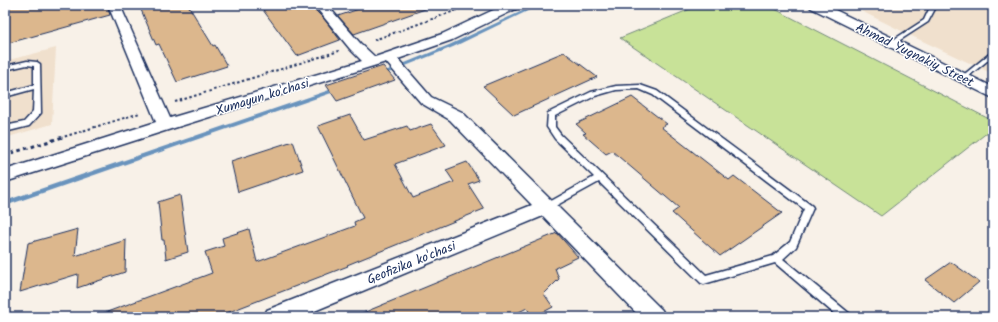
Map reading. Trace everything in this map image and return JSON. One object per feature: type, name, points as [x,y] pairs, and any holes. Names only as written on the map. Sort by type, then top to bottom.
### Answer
[{"type":"street","points":[[114,5],[165,125]]},
{"type":"street","points":[[320,5],[355,46],[381,60],[426,100],[456,116],[654,317]]},
{"type":"street","name":"Xumayun ko'chasi","points":[[5,176],[165,125],[381,60],[447,37],[514,5]]},
{"type":"street","name":"Ahmad Yugnakiy Street","points":[[815,5],[993,93]]},
{"type":"street","name":"Geofizika ko'chasi","points":[[275,317],[547,207]]},
{"type":"lane","points":[[892,43],[926,21],[934,5]]},
{"type":"lane","points":[[963,78],[993,53]]},
{"type":"lane","points":[[5,68],[27,63],[37,64],[38,86],[37,113],[26,124],[5,129]]},
{"type":"lane","points":[[5,95],[38,86]]},
{"type":"lane","points":[[640,87],[656,93],[809,208],[793,244],[776,259],[704,280],[558,137],[550,127],[551,115],[593,94],[616,88],[640,87]]},
{"type":"lane","points":[[547,207],[600,178]]},
{"type":"lane","points":[[776,259],[846,317]]},
{"type":"path","points":[[5,155],[400,32],[471,5]]},
{"type":"shaded area","points":[[849,5],[993,5],[993,74],[916,38]]},
{"type":"shaded area","points":[[56,48],[52,124],[5,138],[5,61]]},
{"type":"green space","points":[[700,5],[767,5],[993,121],[993,128],[881,216],[620,38]]},
{"type":"building","points":[[5,5],[107,5],[110,15],[5,44]]},
{"type":"building","points":[[139,5],[188,5],[213,46],[215,45],[227,66],[177,82],[159,44],[156,45]]},
{"type":"building","points":[[280,5],[310,5],[325,20],[340,40],[297,56],[263,10]]},
{"type":"building","points":[[371,5],[428,5],[428,8],[354,34],[338,16]]},
{"type":"building","points":[[564,52],[597,77],[514,115],[483,86]]},
{"type":"building","points":[[383,66],[395,80],[337,101],[326,85]]},
{"type":"building","points":[[632,97],[667,124],[661,127],[729,180],[734,176],[782,213],[720,256],[672,213],[679,208],[612,151],[606,154],[583,134],[586,133],[576,124]]},
{"type":"building","points":[[350,115],[364,140],[407,126],[410,131],[431,124],[446,145],[395,164],[413,198],[454,182],[446,170],[467,162],[479,180],[468,184],[484,209],[347,265],[348,266],[216,317],[99,317],[99,315],[212,273],[205,252],[224,246],[222,238],[249,229],[257,262],[355,226],[354,222],[363,218],[318,126]]},
{"type":"building","points":[[293,141],[303,170],[238,192],[231,161]]},
{"type":"building","points":[[180,195],[188,252],[166,259],[164,240],[162,240],[158,202]]},
{"type":"building","points":[[78,229],[75,256],[126,240],[125,272],[77,288],[78,274],[20,292],[28,243]]},
{"type":"building","points":[[557,233],[578,257],[555,268],[559,279],[544,294],[553,307],[534,317],[532,317],[527,308],[509,317],[353,317]]},
{"type":"building","points":[[951,262],[979,282],[954,303],[925,280]]},
{"type":"waterway","points":[[381,74],[451,46],[538,5]]},
{"type":"waterway","points":[[5,204],[338,89]]}]
